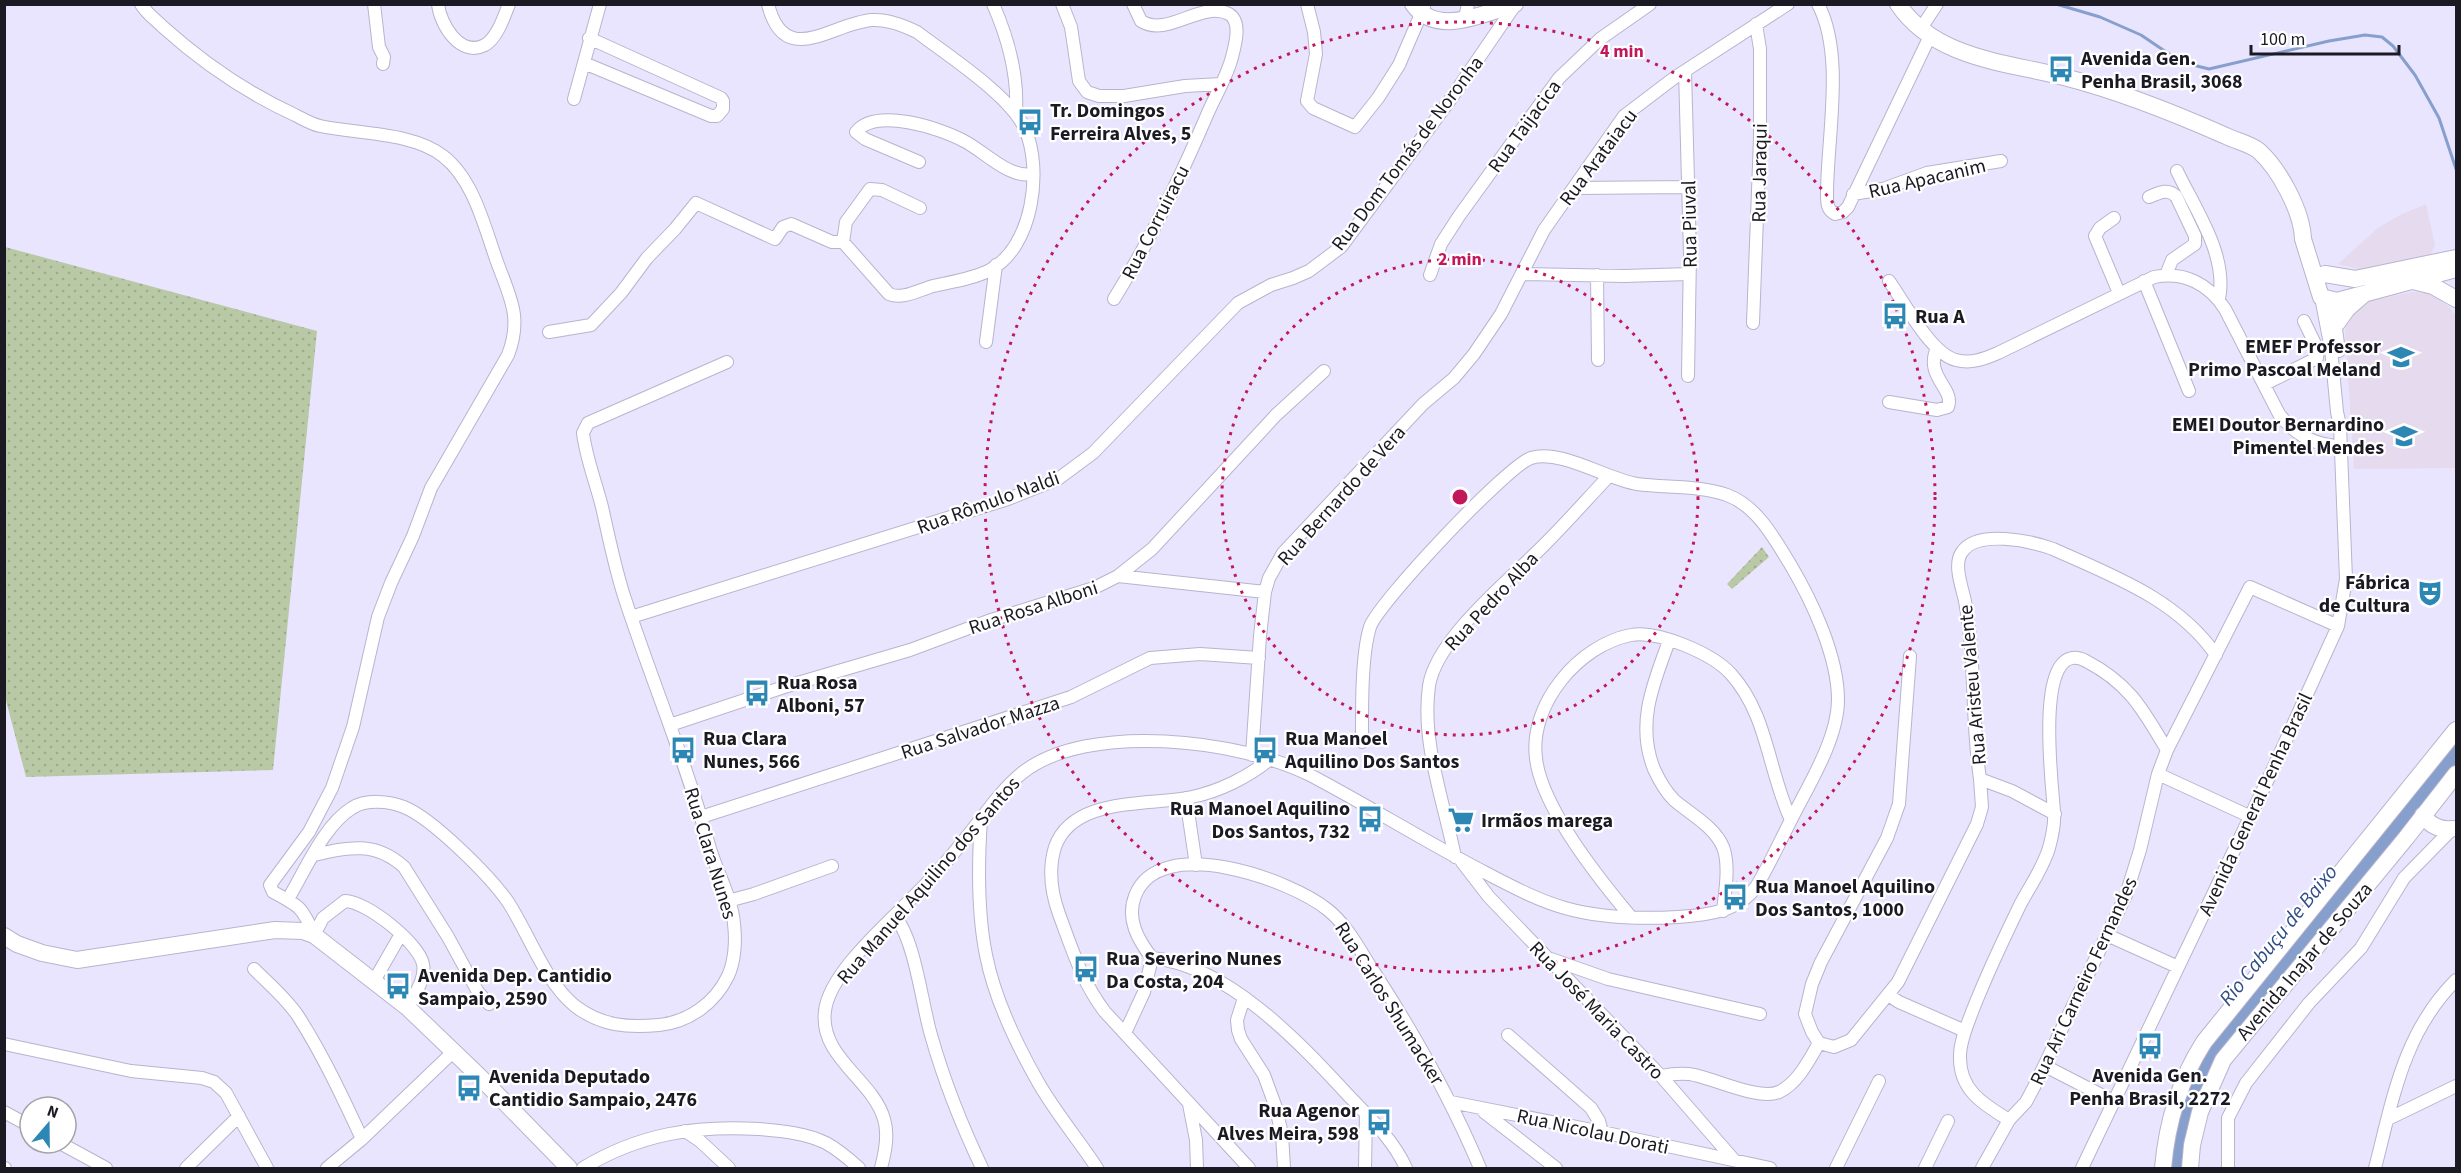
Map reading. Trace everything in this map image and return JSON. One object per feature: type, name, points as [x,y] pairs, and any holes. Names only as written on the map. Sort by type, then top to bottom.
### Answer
[{"type":"main road","name":"Avenida General Penha Brasil","points":[[1898,4],[1911,23],[1925,33],[1960,50],[2003,65],[2061,76],[2111,91],[2257,149],[2283,182],[2302,228],[2302,239],[2320,270],[2327,299]]},
{"type":"main road","points":[[1420,8],[1437,22],[1466,11],[1515,5]]},
{"type":"main road","points":[[2406,282],[2455,264]]},
{"type":"main road","points":[[2327,299],[2343,300],[2368,284],[2455,264]]},
{"type":"main road","points":[[2455,264],[2448,277],[2457,294]]},
{"type":"main road","points":[[2320,270],[2368,284],[2406,282],[2433,286],[2457,299]]},
{"type":"main road","points":[[2337,323],[2368,284]]},
{"type":"main road","name":"Avenida Inajar de Souza","points":[[2163,1168],[2166,1139],[2174,1104],[2190,1064],[2204,1041],[2457,730]]},
{"type":"main road","name":"Avenida Inajar de Souza","points":[[2190,1168],[2192,1145],[2200,1112],[2223,1060],[2457,774]]},
{"type":"main road","points":[[2423,815],[2430,824],[2441,829],[2454,827]]},
{"type":"main road","points":[[2412,831],[2426,832],[2439,842]]},
{"type":"main road","points":[[4,936],[35,951],[77,960],[275,930],[290,930],[315,935],[408,1008],[454,1051],[569,1168]]},
{"type":"street","points":[[141,4],[195,56],[272,105],[318,126],[416,142],[432,148],[444,157],[464,180],[478,209],[510,299],[516,325],[514,339],[497,375],[431,488],[413,536],[391,583],[378,616],[353,727],[321,811],[309,832],[272,881],[270,889],[304,912],[315,935]]},
{"type":"street","points":[[374,4],[379,47],[384,57],[383,64]]},
{"type":"street","points":[[438,4],[442,20],[454,39],[465,46],[474,47],[484,45],[492,39],[509,4]]},
{"type":"street","points":[[574,99],[600,4]]},
{"type":"street","points":[[768,4],[776,28],[783,34],[803,39],[822,36],[843,27],[873,20],[885,20],[907,27],[926,39],[1016,111]]},
{"type":"street","points":[[920,208],[882,190],[870,189],[846,222],[843,242],[878,284],[892,296],[910,294],[962,279],[996,266],[1014,245],[1024,228],[1032,199],[1033,174],[1028,137],[1016,111],[1014,73],[1003,27],[993,4]]},
{"type":"street","points":[[1062,4],[1071,27],[1079,81],[1091,94],[1124,96],[1185,86],[1221,84]]},
{"type":"street","name":"Rua Corruiracu","points":[[1114,298],[1178,181],[1232,60],[1236,37],[1236,27],[1230,15],[1208,12],[1164,25],[1150,25],[1140,21],[1133,4]]},
{"type":"street","points":[[1307,4],[1314,32],[1316,54],[1307,101],[1313,108],[1355,127],[1378,98],[1399,65],[1420,8]]},
{"type":"street","name":"Rua Taijacica","points":[[1430,275],[1435,257],[1459,216],[1559,78],[1585,51],[1650,4]]},
{"type":"street","name":"Rua Arataiacu","points":[[1465,365],[1493,327],[1544,230],[1624,116],[1685,71],[1788,4]]},
{"type":"street","points":[[1818,4],[1826,21],[1831,42],[1827,206],[1835,214],[1843,212],[1848,207],[1937,4]]},
{"type":"street","name":"Rua Dom Tomás de Noronha","points":[[1282,282],[1316,267],[1341,247],[1450,100],[1515,5]]},
{"type":"street","name":"Rua Jaraqui","points":[[1753,322],[1760,138],[1760,49],[1756,24]]},
{"type":"street","points":[[584,63],[711,116],[717,116],[723,109],[721,98],[589,38]]},
{"type":"street","name":"Rua Piuval","points":[[1685,71],[1689,274],[1688,376]]},
{"type":"street","points":[[919,162],[865,139],[856,132],[862,125],[872,121],[915,123],[963,140],[1015,173],[1033,174]]},
{"type":"street","name":"Rua Apacanim","points":[[1853,194],[1883,189],[1927,173],[2001,161]]},
{"type":"street","points":[[2177,171],[2204,226],[2221,270],[2219,299]]},
{"type":"street","points":[[1574,188],[1688,187]]},
{"type":"street","points":[[2149,197],[2166,191],[2176,196],[2196,241],[2172,260],[2166,275]]},
{"type":"street","points":[[549,332],[591,325],[621,293],[634,274],[696,203],[775,238],[783,227],[791,224],[832,242],[843,242]]},
{"type":"street","points":[[2114,218],[2100,228],[2095,236],[2119,293]]},
{"type":"street","points":[[986,342],[996,266]]},
{"type":"street","points":[[1522,274],[1689,274]]},
{"type":"street","points":[[1597,275],[1598,360]]},
{"type":"street","points":[[1889,281],[1937,348],[1954,360],[1976,361],[2144,281],[2166,275],[2192,279],[2219,299],[2279,414],[2296,433],[2317,443],[2342,446]]},
{"type":"street","points":[[2144,281],[2188,391]]},
{"type":"street","name":"Rua Rômulo Naldi","points":[[631,617],[1008,499],[1058,479],[1109,437],[1238,303],[1252,294],[1282,282]]},
{"type":"street","name":"Avenida General Penha Brasil","points":[[2327,299],[2337,323],[2343,412],[2340,421]]},
{"type":"street","name":"Avenida General Penha Brasil","points":[[2082,1168],[2338,626],[2346,579],[2342,446],[2327,299]]},
{"type":"street","points":[[2265,384],[2317,358],[2318,350],[2304,321]]},
{"type":"street","points":[[1889,402],[1937,410],[1948,407],[1949,399],[1932,362],[1937,348]]},
{"type":"street","name":"Rua Clara Nunes","points":[[283,897],[341,817],[358,805],[383,802],[410,810],[438,831],[492,883],[507,900],[556,983],[573,1004],[594,1017],[615,1025],[639,1027],[669,1024],[695,1014],[711,1001],[726,979],[732,964],[734,922],[670,725],[631,617],[583,433],[588,423],[727,362]]},
{"type":"street","name":"Rua Bernardo de Vera","points":[[1252,755],[1265,592],[1269,578],[1283,553],[1419,408],[1454,378],[1465,365]]},
{"type":"street","name":"Rua Rosa Alboni","points":[[670,725],[784,687],[910,650],[988,621],[1094,588],[1118,576],[1152,549],[1276,415],[1324,371]]},
{"type":"street","name":"Rua Manuel Aquilino dos Santos","points":[[884,1168],[886,1138],[884,1119],[873,1097],[827,1036],[824,1020],[828,997],[841,973],[927,884],[1012,782],[1028,768],[1049,757],[1077,748],[1110,743],[1170,741],[1252,755],[1293,767],[1457,858],[1535,898],[1580,912],[1631,917],[1675,917],[1723,911],[1742,902],[1756,887],[1791,820],[1832,732],[1838,699],[1829,652],[1801,581],[1769,530],[1750,510],[1734,498],[1718,493],[1627,482],[1556,458],[1532,458],[1514,468],[1380,608],[1370,627],[1367,644],[1362,742]]},
{"type":"street","name":"Rua Pedro Alba","points":[[1457,858],[1431,741],[1428,708],[1429,684],[1433,671],[1445,649],[1473,615],[1545,544],[1609,476]]},
{"type":"street","name":"Rua Aristeu Valente","points":[[2055,814],[2012,791],[1980,779],[1973,709],[1970,636],[1959,567],[1960,555],[1968,544],[2006,539],[2053,549],[2159,600],[2190,624],[2216,655]]},
{"type":"street","points":[[1118,576],[1265,592]]},
{"type":"street","name":"Rua Ari Carneiro Fernandes","points":[[1982,1168],[2009,1120],[2026,1102],[2107,935],[2133,874],[2158,774],[2167,750],[2250,587],[2338,626]]},
{"type":"street","points":[[1631,917],[1576,845],[1550,800],[1537,770],[1535,755],[1537,731],[1546,704],[1564,676],[1585,658],[1617,639],[1633,634],[1645,635],[1669,641],[1710,657],[1729,671],[1740,684],[1760,718],[1776,784],[1791,820]]},
{"type":"street","points":[[1669,641],[1646,717],[1646,741],[1652,762],[1665,790],[1714,833],[1723,847],[1725,857],[1723,911]]},
{"type":"street","name":"Rua Salvador Mazza","points":[[701,817],[1071,697],[1150,658],[1190,654],[1259,658]]},
{"type":"street","points":[[1910,656],[1899,804],[1887,838],[1821,962],[1812,984],[1805,1014],[1819,1042],[1834,1047],[1851,1040],[1888,995],[1920,942],[1977,824],[1982,807],[1980,779]]},
{"type":"street","points":[[2009,1120],[1976,1098],[1965,1083],[1960,1056],[1965,1031],[1982,986],[2049,848],[2055,814],[2049,760],[2049,732],[2057,670],[2066,660],[2074,658],[2082,659],[2097,668],[2127,690],[2149,717],[2167,750]]},
{"type":"street","points":[[1249,1168],[1093,997],[1080,971],[1056,905],[1050,872],[1051,860],[1057,843],[1066,828],[1075,820],[1103,808],[1186,798],[1222,787],[1254,772],[1269,760]]},
{"type":"street","points":[[2158,774],[2249,816]]},
{"type":"street","points":[[1186,798],[1196,864]]},
{"type":"street","points":[[981,819],[980,914],[986,958],[1022,1051],[1038,1083],[1096,1168]]},
{"type":"street","points":[[2228,1168],[2228,1118],[2246,1083],[2298,1016],[2361,948],[2404,878],[2454,827]]},
{"type":"street","points":[[314,855],[357,848],[383,852],[396,860],[411,878],[478,992],[489,1004]]},
{"type":"street","name":"Rua José Maria Castro","points":[[1457,858],[1489,897],[1661,1076],[1734,1160]]},
{"type":"street","name":"Rua Carlos Shumacker","points":[[1152,958],[1134,926],[1132,907],[1139,887],[1145,880],[1165,869],[1196,864],[1230,868],[1293,888],[1335,916],[1396,1006],[1436,1072],[1480,1168]]},
{"type":"street","points":[[728,901],[832,866]]},
{"type":"street","points":[[315,935],[323,918],[341,903],[350,901],[370,911],[401,934],[412,944],[423,964],[419,987],[408,1008]]},
{"type":"street","points":[[290,930],[297,918],[299,907]]},
{"type":"street","points":[[895,916],[906,938],[931,1035],[948,1086],[982,1168]]},
{"type":"street","points":[[374,981],[401,934]]},
{"type":"street","points":[[2107,935],[2178,967]]},
{"type":"street","points":[[1125,1033],[1144,993],[1152,958],[1188,968],[1244,998],[1278,1024],[1366,1113],[1395,1147],[1406,1168]]},
{"type":"street","points":[[1547,958],[1608,979],[1760,1014]]},
{"type":"street","points":[[254,969],[280,994],[297,1016],[347,1106],[362,1139]]},
{"type":"street","points":[[2375,1168],[2398,1079],[2412,1041],[2436,1005],[2457,980]]},
{"type":"street","points":[[1888,995],[1965,1031]]},
{"type":"street","points":[[1244,998],[1237,1020],[1238,1030],[1241,1039],[1264,1076],[1275,1105],[1282,1134],[1284,1168]]},
{"type":"street","points":[[1508,1035],[1591,1108],[1599,1121],[1602,1132]]},
{"type":"street","points":[[1661,1076],[1692,1074],[1755,1092],[1773,1094],[1793,1081],[1802,1071],[1819,1042]]},
{"type":"street","points":[[4,1044],[131,1071],[208,1079],[226,1093],[267,1168]]},
{"type":"street","points":[[327,1168],[362,1139],[454,1051]]},
{"type":"street","points":[[2045,1066],[2115,1102]]},
{"type":"street","points":[[1836,1168],[1879,1081]]},
{"type":"street","points":[[2388,1119],[2457,1086]]},
{"type":"street","name":"Rua Nicolau Dorati","points":[[1451,1102],[1770,1168]]},
{"type":"street","points":[[1189,1104],[1196,1140],[1197,1168]]},
{"type":"street","points":[[1481,1110],[1556,1168]]},
{"type":"street","points":[[4,1112],[18,1120]]},
{"type":"street","points":[[1365,1168],[1366,1113]]},
{"type":"street","points":[[186,1168],[239,1116]]},
{"type":"street","points":[[1925,1168],[1948,1121]]},
{"type":"street","points":[[583,1168],[604,1164],[644,1140],[685,1131],[721,1127],[789,1132],[827,1144],[859,1168]]},
{"type":"street","points":[[685,1131],[700,1141],[729,1168]]},
{"type":"street","points":[[78,1153],[106,1168]]},
{"type":"shaded area","points":[[2426,204],[2435,245],[2431,254],[2362,270],[2338,264],[2379,227]]},
{"type":"shaded area","points":[[2412,292],[2427,293],[2436,297],[2456,316],[2456,468],[2354,469],[2346,327],[2358,308],[2367,301]]},
{"type":"green space","points":[[5,247],[317,331],[273,770],[26,777],[4,693]]},
{"type":"green space","points":[[1762,547],[1769,557],[1732,589],[1727,584]]},
{"type":"waterway","points":[[2056,4],[2100,17],[2141,35],[2181,62],[2209,69],[2329,41],[2365,35],[2382,37],[2393,46],[2415,75],[2439,118],[2456,169]]},
{"type":"waterway","name":"Rio Cabuçu de Baixo","points":[[2178,1168],[2180,1131],[2187,1105],[2197,1080],[2225,1034],[2456,751]]},
{"type":"place","name":"Avenida Gen. Penha Brasil, 3068","points":[[2061,69]]},
{"type":"place","name":"Tr. Domingos Ferreira Alves, 5","points":[[1030,122]]},
{"type":"place","name":"Rua A","points":[[1895,316]]},
{"type":"place","name":"EMEF Professor Primo Pascoal Meland","points":[[2401,357]]},
{"type":"place","name":"EMEI Doutor Bernardino Pimentel Mendes","points":[[2404,436]]},
{"type":"place","name":"Fábrica de Cultura","points":[[2430,593]]},
{"type":"place","name":"Rua Rosa Alboni, 57","points":[[757,693]]},
{"type":"place","name":"Rua Clara Nunes, 566","points":[[683,750]]},
{"type":"place","name":"Rua Manoel Aquilino Dos Santos","points":[[1265,750]]},
{"type":"place","name":"Rua Manoel Aquilino Dos Santos, 732","points":[[1370,819]]},
{"type":"place","name":"Irmãos marega","points":[[1461,820]]},
{"type":"place","name":"Rua Manoel Aquilino Dos Santos, 1000","points":[[1735,897]]},
{"type":"place","name":"Rua Severino Nunes Da Costa, 204","points":[[1086,969]]},
{"type":"place","name":"Avenida Dep. Cantidio Sampaio, 2590","points":[[398,986]]},
{"type":"place","name":"Avenida Gen. Penha Brasil, 2272","points":[[2150,1046]]},
{"type":"place","name":"Avenida Deputado Cantidio Sampaio, 2476","points":[[469,1088]]},
{"type":"place","name":"Rua Agenor Alves Meira, 598","points":[[1379,1122]]}]
